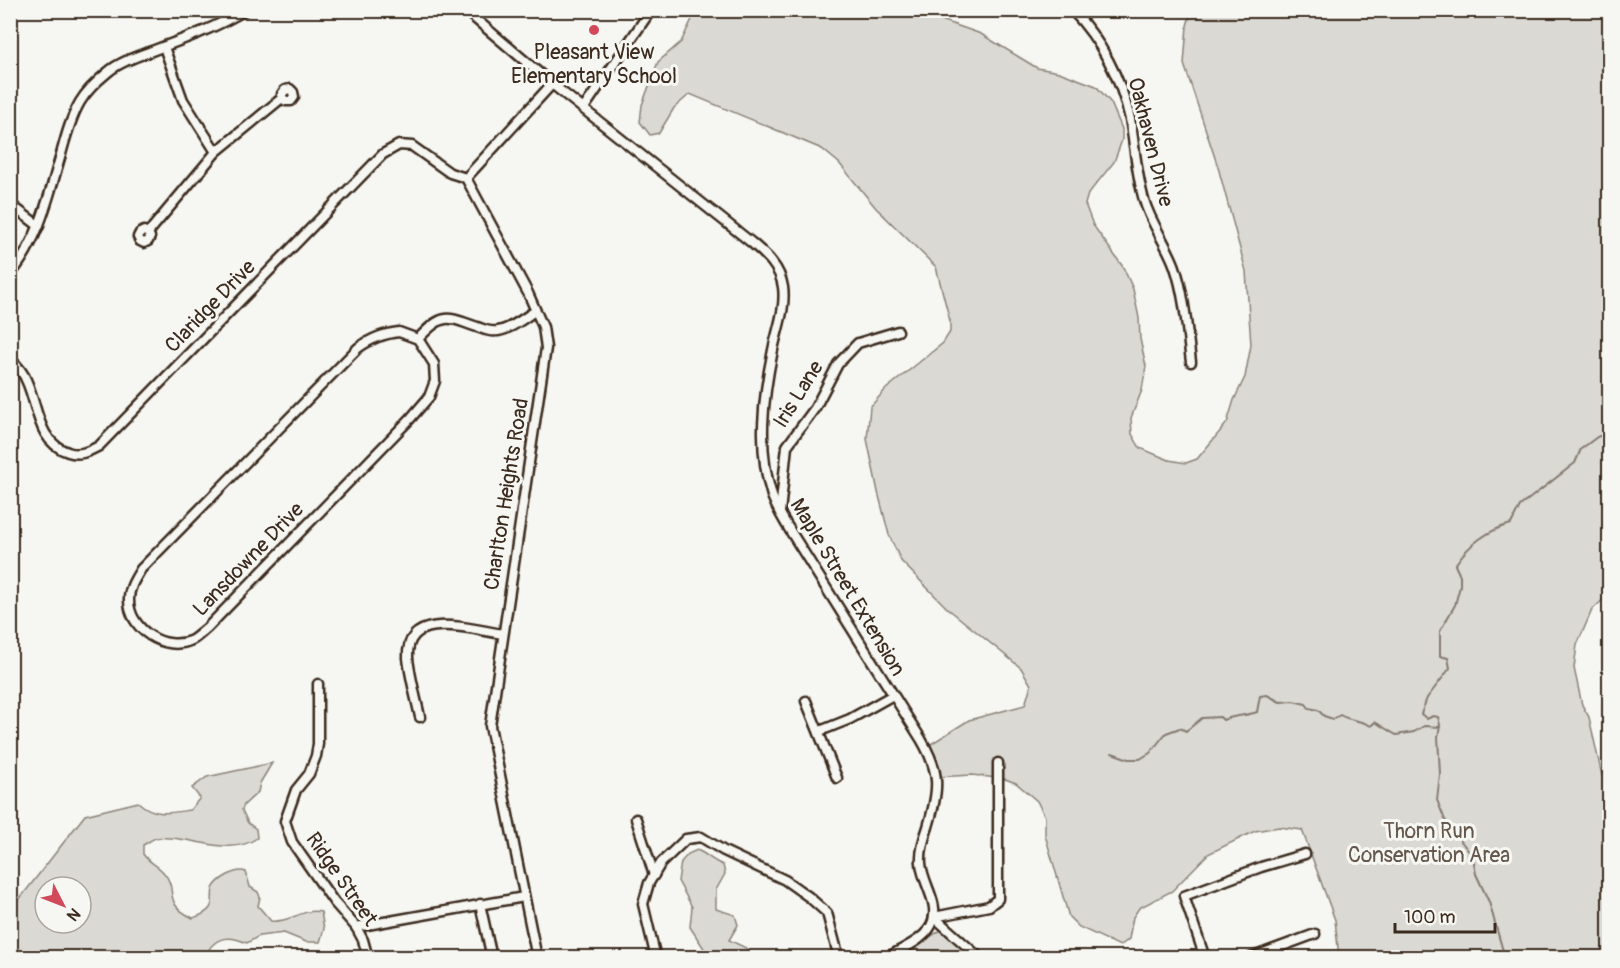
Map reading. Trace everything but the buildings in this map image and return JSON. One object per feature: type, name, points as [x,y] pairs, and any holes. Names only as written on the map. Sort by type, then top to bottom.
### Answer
[{"type":"street","points":[[10,275],[23,258],[39,226],[66,134],[78,105],[89,88],[110,70],[224,23],[245,10]]},
{"type":"street","name":"Maple Street Extension","points":[[465,10],[552,84],[766,255],[774,264],[783,287],[782,306],[767,379],[763,427],[768,481],[780,512],[926,747],[936,769],[937,795],[923,845],[921,861],[934,917]]},
{"type":"street","points":[[584,108],[651,10]]},
{"type":"street","name":"Oakhaven Drive","points":[[1072,10],[1105,54],[1123,94],[1145,204],[1174,266],[1180,285],[1185,307],[1191,362]]},
{"type":"street","points":[[164,47],[183,100],[216,152]]},
{"type":"street","points":[[466,178],[552,84]]},
{"type":"street","points":[[148,233],[216,152],[282,98]]},
{"type":"street","name":"Claridge Drive","points":[[10,359],[26,379],[49,442],[61,450],[87,453],[99,446],[383,154],[399,145],[412,146],[450,173],[466,178]]},
{"type":"street","name":"Charlton Heights Road","points":[[466,178],[528,293],[543,327],[546,348],[490,726],[537,957]]},
{"type":"street","points":[[10,204],[39,226]]},
{"type":"street","points":[[418,339],[432,324],[444,318],[483,330],[497,331],[535,311]]},
{"type":"street","name":"Iris Lane","points":[[780,512],[787,446],[815,408],[838,364],[858,344],[898,331]]},
{"type":"street","name":"Lansdowne Drive","points":[[399,332],[418,339],[434,364],[435,381],[429,397],[410,418],[207,628],[192,640],[176,644],[159,641],[142,631],[131,615],[129,599],[132,583],[141,569],[358,348],[371,338],[384,334],[399,332]]},
{"type":"street","points":[[420,717],[408,658],[413,635],[423,628],[437,625],[503,634]]},
{"type":"street","name":"Ridge Street","points":[[318,684],[316,756],[309,774],[296,790],[285,821],[292,842],[334,902],[356,927],[368,957]]},
{"type":"street","points":[[820,731],[859,714],[893,695]]},
{"type":"street","points":[[806,701],[837,778]]},
{"type":"street","points":[[934,917],[989,906],[998,899],[998,763]]},
{"type":"street","points":[[636,819],[654,875]]},
{"type":"street","points":[[656,957],[643,904],[649,883],[661,863],[686,840],[702,837],[724,851],[785,880],[809,897],[827,913],[838,957]]},
{"type":"street","points":[[1205,957],[1184,896],[1261,867],[1305,854]]},
{"type":"street","points":[[356,927],[524,897]]},
{"type":"street","points":[[480,904],[492,957]]},
{"type":"street","points":[[886,957],[923,935],[931,926],[934,917]]},
{"type":"street","points":[[934,917],[980,957]]},
{"type":"street","points":[[1250,957],[1315,934]]},
{"type":"green space","name":"Thorn Run Conservation Area","points":[[696,11],[933,11],[944,21],[981,34],[1037,68],[1059,72],[1096,86],[1111,103],[1122,129],[1122,140],[1114,162],[1088,194],[1085,204],[1093,225],[1123,267],[1133,289],[1139,318],[1140,339],[1146,366],[1142,390],[1131,418],[1132,434],[1140,448],[1169,460],[1186,463],[1197,459],[1227,423],[1234,400],[1245,377],[1251,345],[1246,271],[1218,167],[1184,64],[1187,26],[1191,11],[1609,11],[1609,594],[1592,610],[1577,645],[1574,668],[1582,705],[1589,717],[1602,776],[1609,785],[1609,957],[1339,957],[1335,920],[1302,830],[1279,827],[1255,831],[1208,854],[1172,891],[1139,908],[1133,917],[1129,939],[1120,946],[1079,927],[1069,917],[1045,835],[1045,817],[1037,801],[1016,783],[1005,779],[972,775],[937,777],[926,747],[969,720],[1025,705],[1031,685],[1021,668],[947,608],[901,561],[889,535],[878,492],[867,439],[870,407],[886,389],[943,343],[950,332],[950,321],[936,267],[876,208],[839,163],[822,149],[690,94],[674,108],[659,133],[650,135],[640,122],[642,105],[658,62],[681,42]]},
{"type":"green space","points":[[272,763],[260,783],[258,792],[244,805],[242,810],[248,823],[256,829],[257,838],[237,846],[161,838],[143,845],[143,854],[162,870],[168,879],[177,907],[193,918],[202,914],[211,906],[215,885],[223,878],[242,871],[246,872],[250,887],[258,892],[260,897],[258,906],[271,921],[284,920],[308,912],[321,912],[324,929],[320,942],[306,942],[284,933],[259,936],[247,943],[234,939],[222,939],[212,945],[205,957],[11,957],[11,910],[33,882],[33,935],[93,935],[93,875],[38,875],[85,815],[138,802],[156,812],[190,810],[200,798],[192,788],[207,777]]},
{"type":"green space","points":[[697,850],[723,865],[725,874],[716,890],[716,909],[735,915],[738,925],[729,940],[746,948],[751,957],[706,957],[705,950],[690,927],[692,907],[678,881],[681,862],[688,854]]},
{"type":"green space","points":[[941,930],[949,933],[973,957],[896,958]]},
{"type":"waterway","points":[[1505,958],[1489,902],[1476,874],[1473,857],[1445,820],[1437,800],[1440,774],[1438,717],[1433,716],[1427,719],[1421,714],[1427,698],[1450,668],[1448,658],[1440,656],[1440,631],[1455,605],[1460,586],[1460,576],[1455,565],[1479,539],[1511,524],[1520,506],[1575,463],[1581,449],[1597,437],[1610,432]]},
{"type":"waterway","points":[[1112,753],[1129,759],[1140,759],[1150,753],[1166,733],[1180,728],[1186,731],[1202,718],[1220,717],[1223,720],[1257,712],[1260,696],[1267,695],[1280,702],[1293,701],[1306,704],[1309,708],[1318,710],[1324,716],[1333,719],[1340,715],[1371,726],[1375,722],[1396,735],[1414,732],[1424,726],[1440,727]]},
{"type":"place","name":"Pleasant View Elementary School","points":[[594,30]]}]
